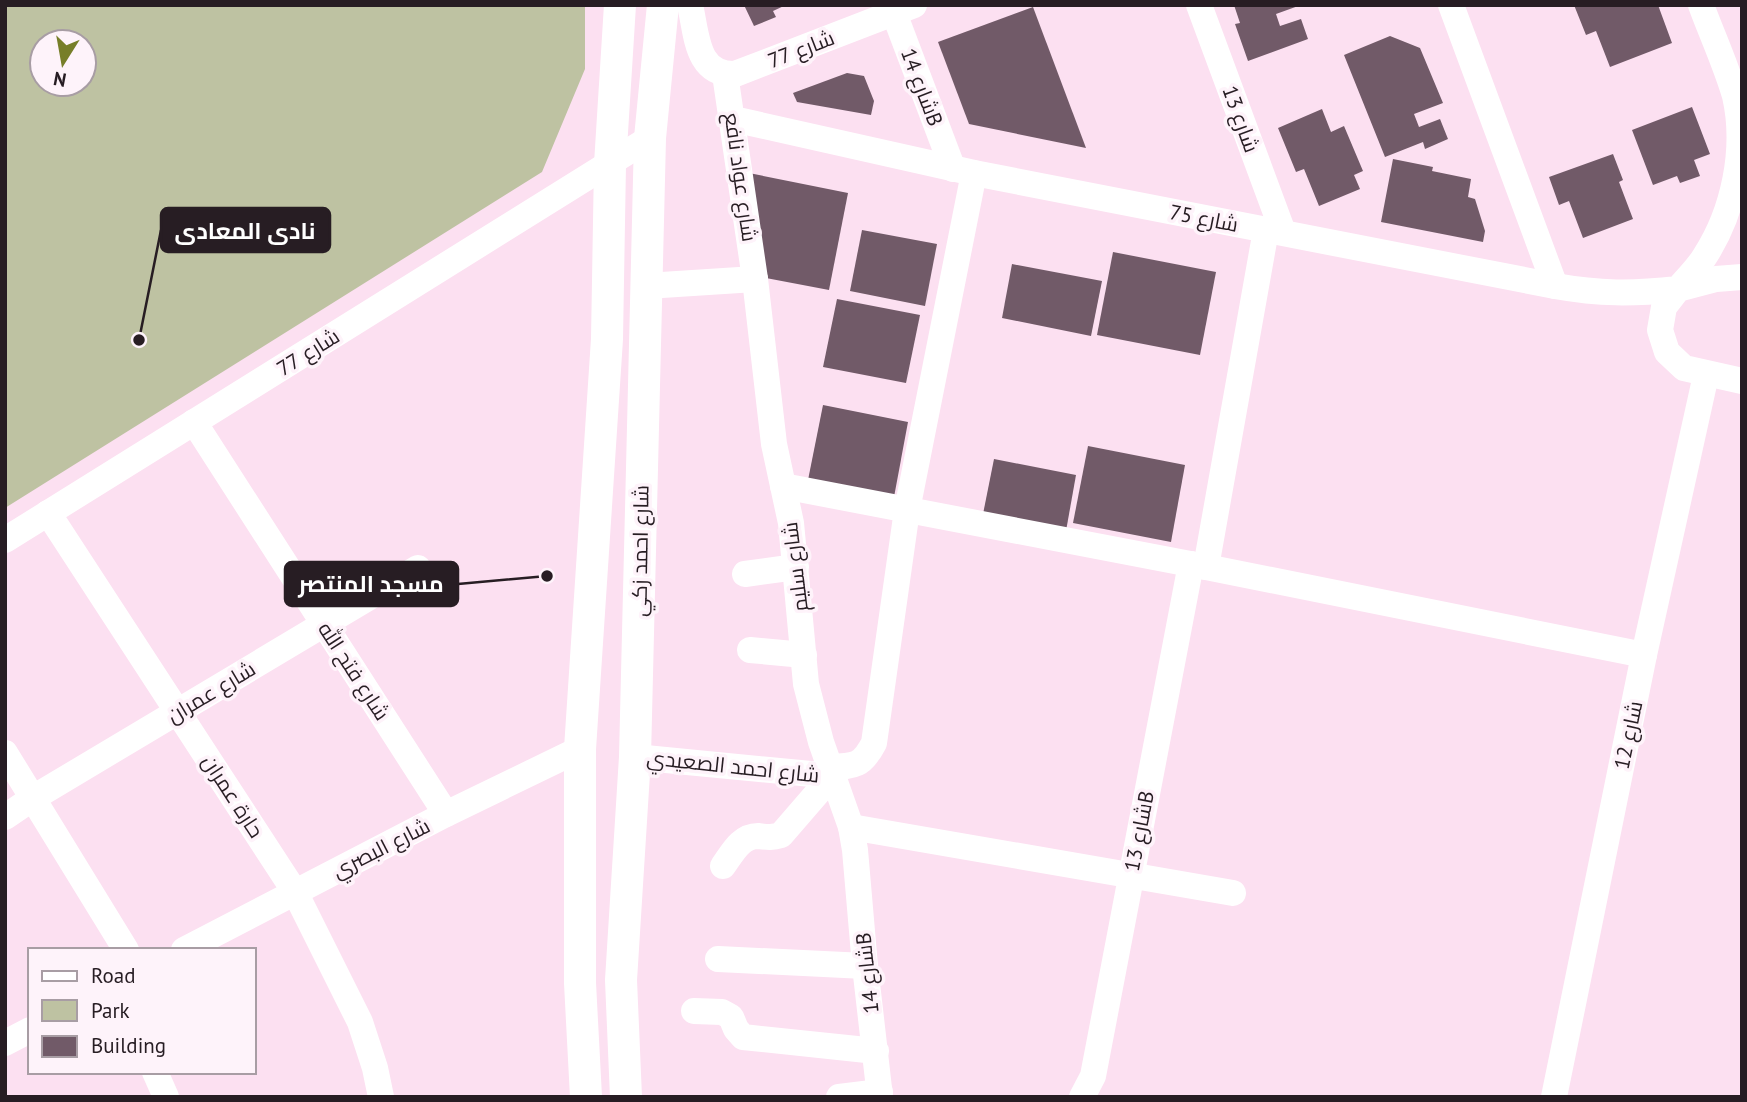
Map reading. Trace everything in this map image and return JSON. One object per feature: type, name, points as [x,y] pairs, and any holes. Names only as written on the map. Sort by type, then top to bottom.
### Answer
[{"type":"street","name":"شارع احمد زكي","points":[[586,1097],[580,983],[580,749],[607,339],[610,164],[620,5]]},
{"type":"street","name":"شارع احمد زكي","points":[[626,1097],[621,980],[635,757],[650,138],[663,5]]},
{"type":"street","points":[[691,5],[706,62],[714,71],[725,75]]},
{"type":"street","name":"شارع 13","points":[[1199,5],[1275,231]]},
{"type":"street","points":[[1451,5],[1555,286]]},
{"type":"street","points":[[1701,5],[1735,97],[1740,139],[1736,180],[1724,220],[1704,257],[1664,307],[1660,330],[1667,352],[1684,368],[1742,381]]},
{"type":"street","name":"شارع 77","points":[[725,75],[735,74],[899,8]]},
{"type":"street","name":"شارع 14B","points":[[899,8],[963,171]]},
{"type":"street","name":"شارع عواد نافع","points":[[725,75],[755,279]]},
{"type":"street","name":"شارع 75","points":[[733,119],[963,171],[1583,291],[1629,295],[1678,289],[1716,279],[1742,277]]},
{"type":"street","name":"شارع 77","points":[[5,540],[650,138]]},
{"type":"street","name":"شارع احمد الصعيدي","points":[[635,757],[831,772],[854,766],[866,757],[874,743],[907,510],[963,171]]},
{"type":"street","name":"شارع 13B","points":[[1082,1097],[1093,1076],[1131,876],[1198,565],[1275,231]]},
{"type":"street","points":[[646,286],[755,279]]},
{"type":"street","name":"شارع سليم","points":[[755,279],[774,444],[791,523],[806,684],[821,742],[853,838]]},
{"type":"street","name":"شارع 12","points":[[1554,1097],[1644,654],[1706,375]]},
{"type":"street","name":"شارع فتح الله","points":[[194,422],[446,814]]},
{"type":"street","points":[[783,486],[1644,654]]},
{"type":"street","name":"حارة عمران","points":[[48,513],[295,892],[360,1022],[381,1097]]},
{"type":"street","points":[[745,574],[796,566]]},
{"type":"street","name":"شارع عمران","points":[[5,817],[418,568]]},
{"type":"street","points":[[750,650],[804,655]]},
{"type":"street","name":"شارع البصري","points":[[188,948],[446,814],[580,749]]},
{"type":"street","points":[[5,752],[126,948]]},
{"type":"street","points":[[723,866],[746,838],[757,836],[770,839],[781,835],[831,772]]},
{"type":"street","points":[[853,838],[1131,876],[1233,893]]},
{"type":"street","name":"شارع 14B","points":[[853,838],[880,1094]]},
{"type":"street","points":[[719,959],[865,965]]},
{"type":"street","points":[[694,1011],[722,1012],[732,1017],[736,1029],[743,1037],[876,1051]]},
{"type":"street","points":[[156,1074],[166,1097]]},
{"type":"street","points":[[839,1097],[880,1094]]},
{"type":"green space","points":[[5,5],[585,5],[585,69],[542,172],[5,508]]},
{"type":"building","points":[[744,5],[786,5],[773,11],[776,17],[754,26]]},
{"type":"building","points":[[1234,5],[1301,5],[1276,14],[1280,26],[1301,19],[1308,39],[1248,61],[1235,24],[1240,23]]},
{"type":"building","points":[[1574,5],[1658,5],[1672,43],[1610,67],[1596,31],[1586,35]]},
{"type":"building","points":[[1033,7],[1086,148],[969,124],[938,42]]},
{"type":"building","points":[[1390,36],[1420,48],[1443,103],[1414,114],[1419,127],[1440,119],[1448,139],[1425,149],[1423,142],[1385,157],[1344,55]]},
{"type":"building","points":[[847,73],[864,76],[874,101],[871,115],[797,102],[793,93]]},
{"type":"building","points":[[1692,107],[1710,154],[1694,160],[1700,176],[1680,183],[1677,176],[1653,185],[1632,130]]},
{"type":"building","points":[[1322,109],[1331,132],[1344,126],[1363,171],[1354,175],[1360,189],[1319,206],[1304,169],[1296,172],[1278,128]]},
{"type":"building","points":[[1613,154],[1623,180],[1619,182],[1633,219],[1583,238],[1569,201],[1559,205],[1549,177]]},
{"type":"building","points":[[1393,159],[1433,167],[1432,171],[1471,179],[1468,197],[1475,199],[1485,231],[1483,242],[1381,222]]},
{"type":"building","points":[[744,172],[848,193],[829,290],[761,277]]},
{"type":"building","points":[[862,230],[937,244],[925,306],[850,291]]},
{"type":"building","points":[[1113,252],[1216,272],[1200,355],[1097,335]]},
{"type":"building","points":[[1012,264],[1102,281],[1091,336],[1002,318]]},
{"type":"building","points":[[837,299],[920,315],[906,383],[823,367]]},
{"type":"building","points":[[823,405],[908,422],[894,497],[808,480]]},
{"type":"building","points":[[1088,446],[1185,465],[1171,542],[1073,523]]},
{"type":"building","points":[[994,459],[1076,475],[1066,531],[983,514]]},
{"type":"place","name":"نادى المعادى","points":[[139,340]]},
{"type":"place","name":"مسجد المنتصر","points":[[547,576]]}]
